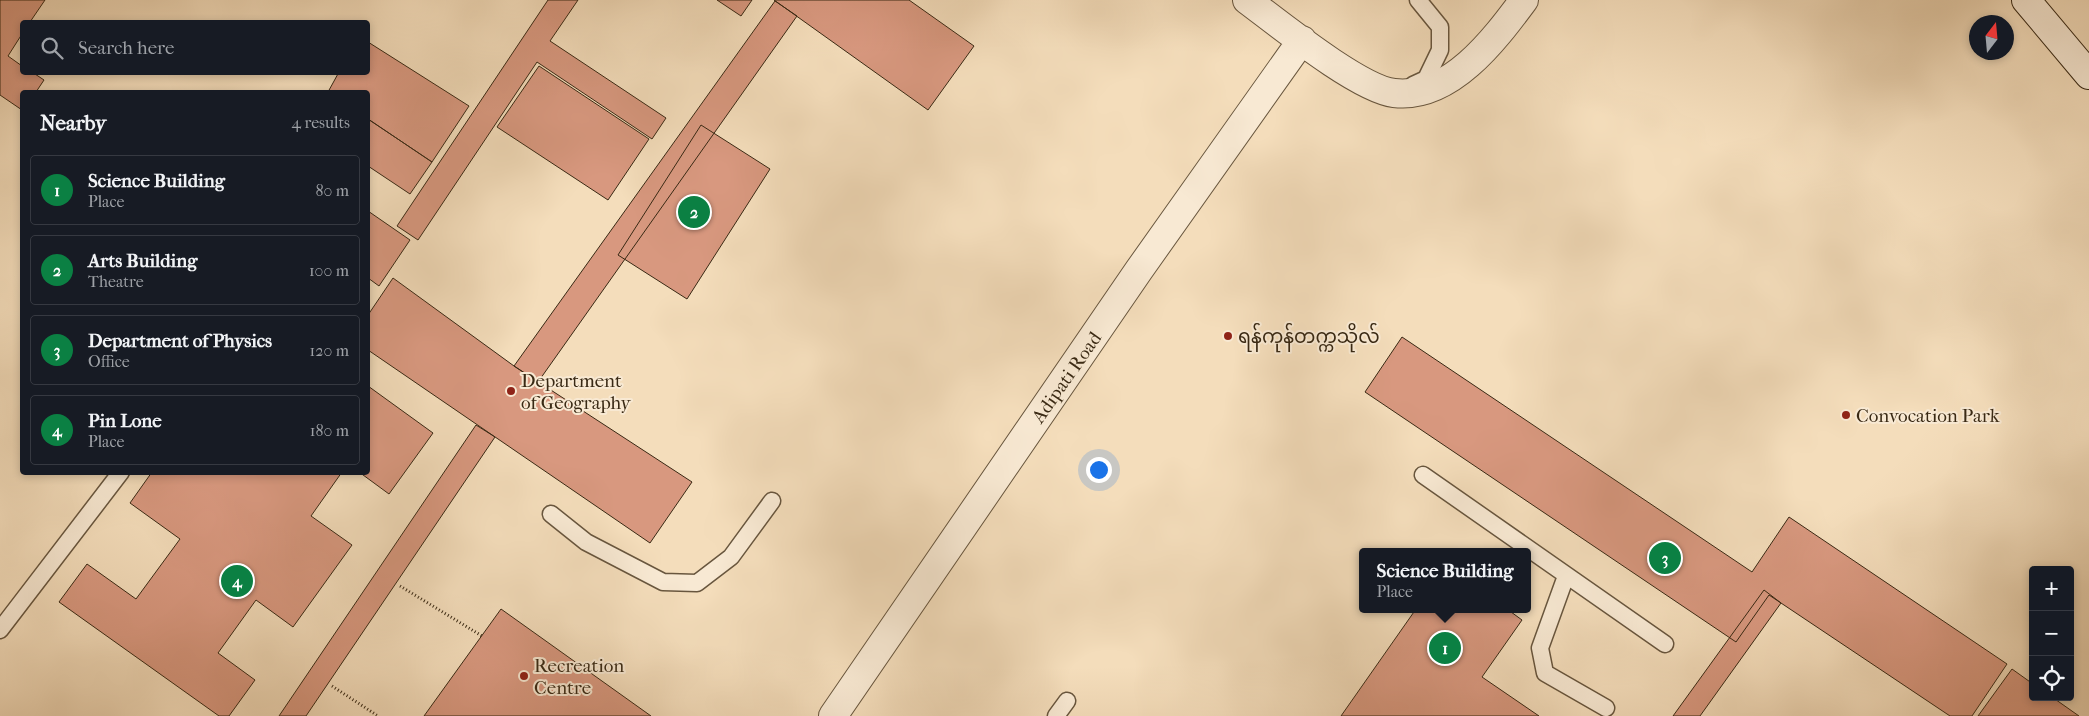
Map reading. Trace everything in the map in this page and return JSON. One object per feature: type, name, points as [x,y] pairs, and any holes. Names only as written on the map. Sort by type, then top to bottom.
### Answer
[{"type":"street","points":[[1247,0],[1352,74],[1394,93],[1429,90],[1455,74],[1493,42],[1524,0]]},
{"type":"street","points":[[2026,0],[2089,75]]},
{"type":"street","name":"Adipati Road","points":[[833,716],[1139,270],[1302,40]]},
{"type":"lane","points":[[1394,93],[1426,79],[1440,50],[1440,27],[1418,0]]},
{"type":"lane","points":[[0,630],[119,475]]},
{"type":"lane","points":[[1422,475],[1526,548]]},
{"type":"lane","points":[[552,514],[586,542],[662,582],[697,583],[731,557],[772,501]]},
{"type":"lane","points":[[1531,551],[1665,644]]},
{"type":"lane","points":[[1566,576],[1540,648],[1545,673],[1606,708]]},
{"type":"lane","points":[[1056,716],[1067,701]]},
{"type":"path","points":[[400,586],[482,636]]},
{"type":"path","points":[[332,686],[378,716]]},
{"type":"building","points":[[0,0],[45,0],[31,20],[20,20],[20,37],[8,56],[20,65],[20,75],[36,75],[44,80],[37,90],[20,90],[20,109],[0,95]]},
{"type":"building","points":[[548,0],[578,0],[550,41],[666,118],[652,139],[537,62],[418,240],[397,226]]},
{"type":"building","points":[[717,0],[752,0],[741,16]]},
{"type":"building","points":[[774,0],[909,0],[974,46],[928,110]]},
{"type":"building","points":[[775,1],[797,16],[538,382],[514,366]]},
{"type":"building","points":[[370,43],[469,106],[432,162],[370,120],[370,90],[329,90],[337,75],[370,75]]},
{"type":"building","points":[[539,66],[649,139],[608,200],[497,127]]},
{"type":"building","points":[[370,120],[432,162],[410,194],[370,167]]},
{"type":"building","points":[[701,125],[770,169],[687,299],[618,255]]},
{"type":"building","points":[[370,212],[410,240],[379,286],[370,279]]},
{"type":"building","points":[[393,278],[514,366],[692,482],[650,543],[370,351],[370,312]]},
{"type":"building","points":[[1402,337],[1752,572],[1789,517],[2007,664],[1972,716],[1950,716],[1769,595],[1736,642],[1365,392]]},
{"type":"building","points":[[370,387],[433,433],[389,494],[363,475],[370,475]]},
{"type":"building","points":[[476,425],[495,437],[306,716],[279,716]]},
{"type":"building","points":[[150,475],[340,475],[311,516],[352,545],[293,627],[256,600],[218,653],[255,680],[229,716],[219,716],[59,602],[87,564],[136,599],[180,539],[130,503]]},
{"type":"building","points":[[1764,590],[1781,603],[1700,716],[1673,716]]},
{"type":"building","name":"Recreation Centre","points":[[501,609],[651,716],[424,716]]},
{"type":"building","points":[[1413,613],[1512,613],[1522,620],[1482,677],[1539,716],[1341,716]]},
{"type":"building","points":[[2012,669],[2029,681],[2029,701],[2058,701],[2079,716],[1978,716]]},
{"type":"place","name":"Arts Building","points":[[694,212]]},
{"type":"place","name":"ရန်ကုန်တက္ကသိုလ်","points":[[1228,336]]},
{"type":"place","name":"Department of Geography","points":[[511,391]]},
{"type":"place","name":"Convocation Park","points":[[1846,415]]},
{"type":"place","name":"Department of Physics","points":[[1665,558]]},
{"type":"place","name":"Pin Lone","points":[[237,581]]},
{"type":"place","name":"Science Building","points":[[1445,648]]},
{"type":"place","name":"Recreation Centre","points":[[524,676]]}]
